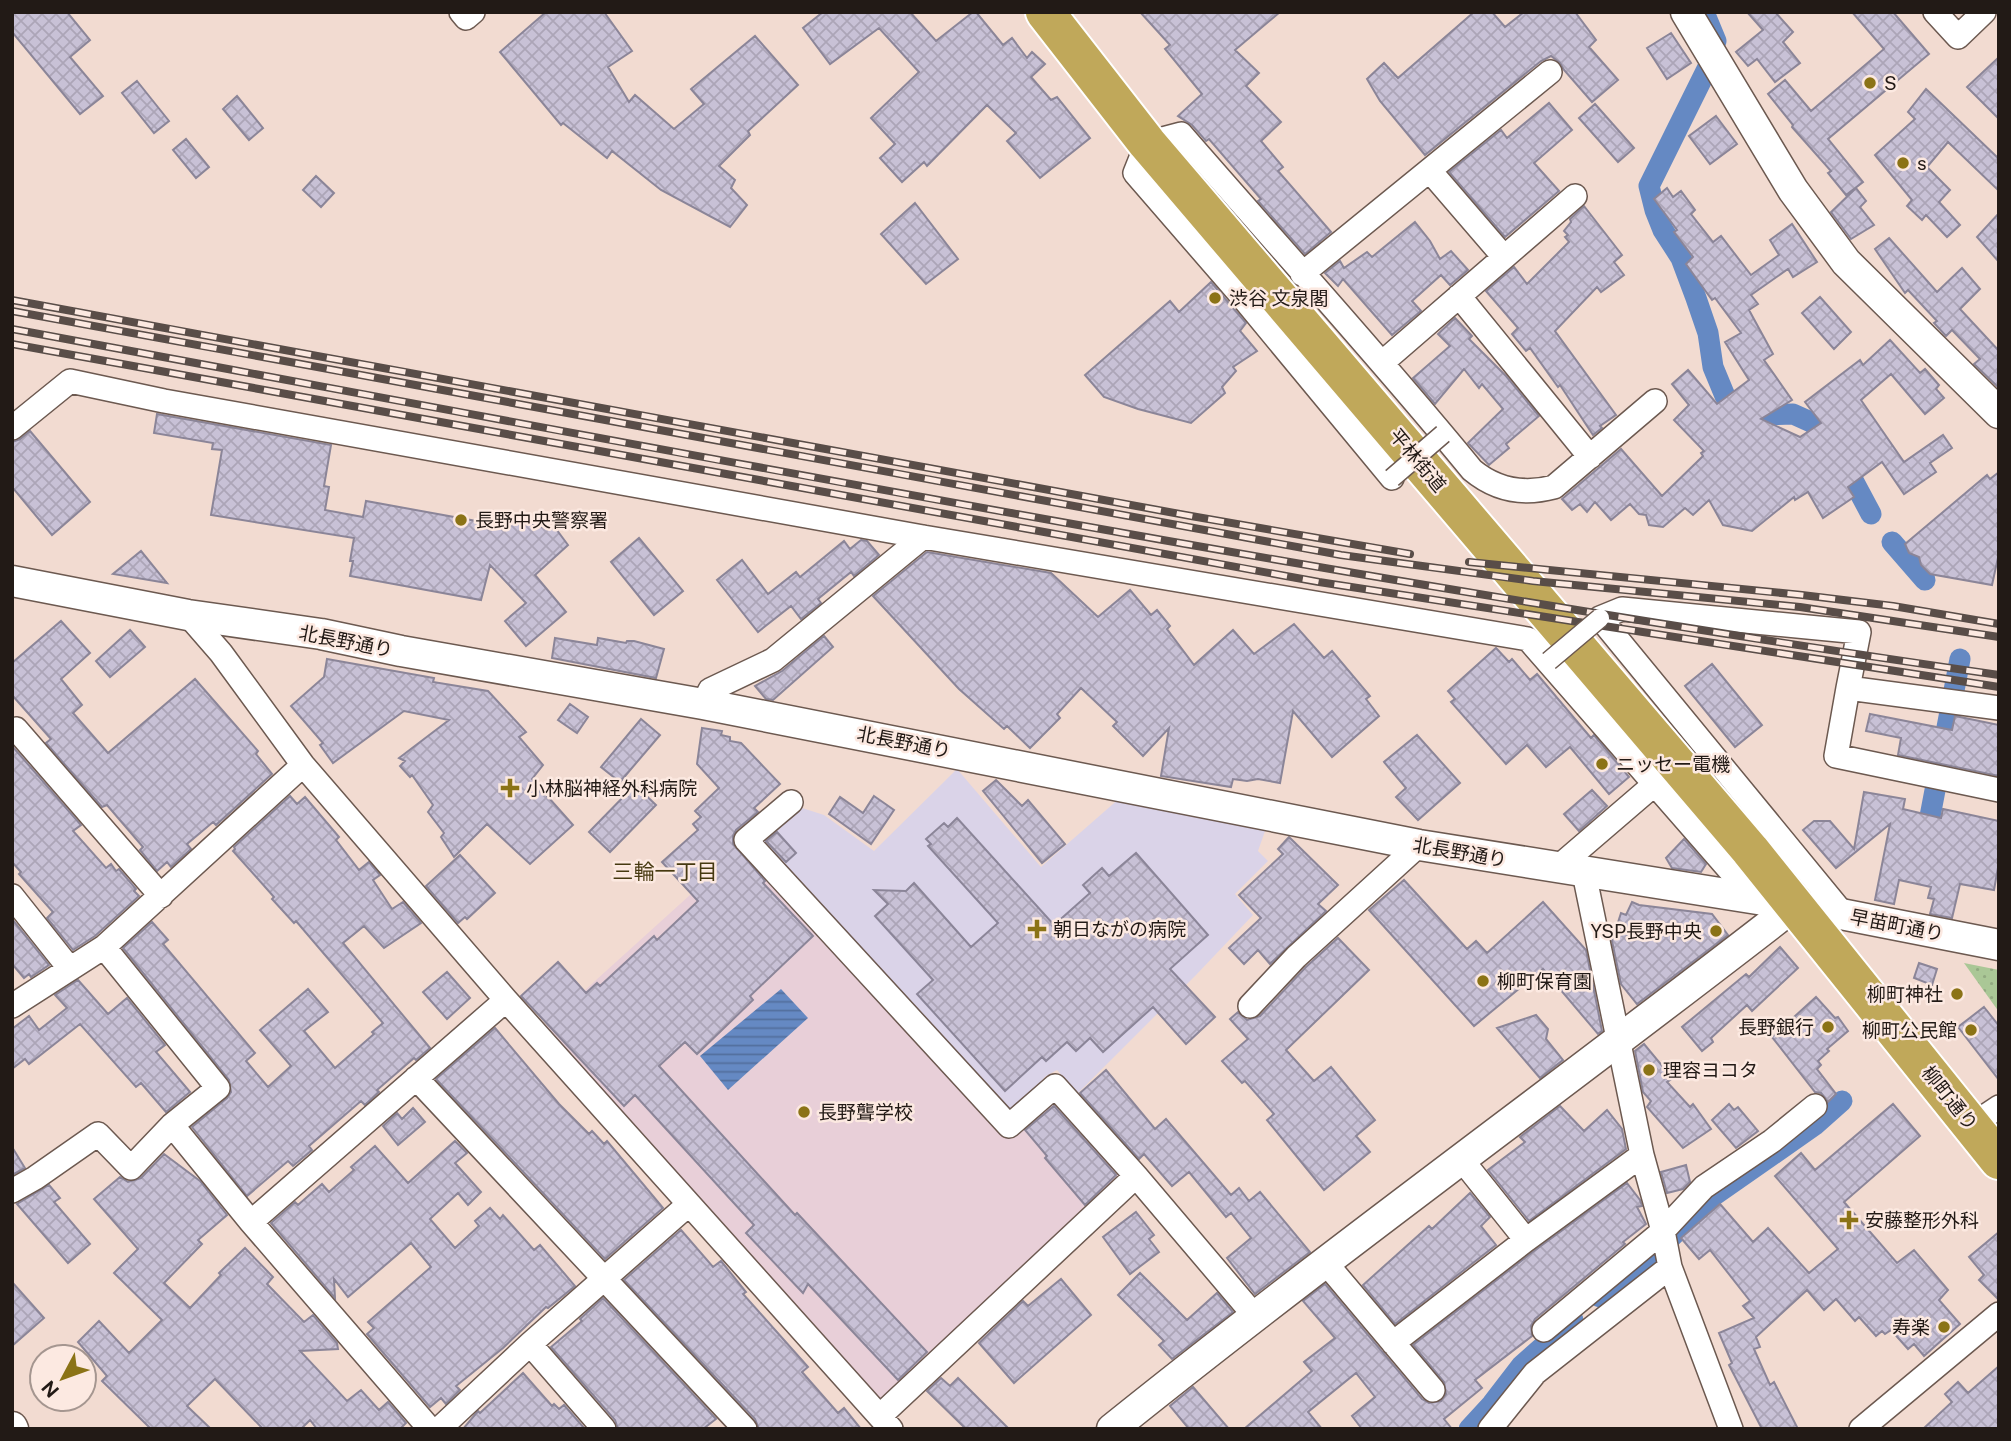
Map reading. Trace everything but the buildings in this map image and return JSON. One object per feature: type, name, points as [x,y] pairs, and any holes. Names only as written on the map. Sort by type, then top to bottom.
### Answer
[{"type":"highway","name":"平林街道","points":[[1045,12],[1147,143],[1795,905]]},
{"type":"highway","name":"柳町通り","points":[[1795,905],[1985,1116],[1999,1160]]},
{"type":"street","points":[[461,12],[466,18],[473,12]]},
{"type":"street","points":[[1686,12],[1793,190],[1846,262],[1999,413]]},
{"type":"street","points":[[1935,12],[1958,37],[1984,12]]},
{"type":"street","points":[[1302,274],[1550,72]]},
{"type":"street","points":[[1443,434],[1392,478],[1239,293],[1135,173],[1147,143],[1181,134],[1302,274],[1383,362],[1443,434],[1472,470],[1488,483],[1511,490],[1537,492],[1554,487],[1655,401]]},
{"type":"street","points":[[1430,171],[1504,257]]},
{"type":"street","points":[[1383,362],[1575,196]]},
{"type":"street","points":[[1459,296],[1590,457]]},
{"type":"street","points":[[12,428],[70,381],[164,401],[923,537],[1528,639],[1755,898]]},
{"type":"street","points":[[703,704],[710,690],[773,660],[923,537]]},
{"type":"street","name":"北長野通り","points":[[12,581],[188,615],[321,634],[401,651],[703,704],[1419,845],[1795,905]]},
{"type":"street","points":[[1549,662],[1600,618],[1622,609],[1859,632],[1836,756],[1999,790]]},
{"type":"street","points":[[188,615],[221,653],[303,765],[506,1000],[885,1422],[1136,1177]]},
{"type":"street","points":[[1600,618],[1844,915]]},
{"type":"street","points":[[1848,688],[1999,708]]},
{"type":"street","points":[[12,733],[16,729],[161,896]]},
{"type":"street","points":[[12,1006],[104,947],[303,765]]},
{"type":"street","points":[[1656,783],[1571,871],[1619,1040],[1642,1155],[1667,1248],[1731,1429]]},
{"type":"street","points":[[791,802],[746,840],[1009,1126],[1055,1086],[1254,1315]]},
{"type":"street","points":[[1250,1006],[1296,957],[1419,845]]},
{"type":"street","points":[[12,896],[70,969]]},
{"type":"street","points":[[1112,1429],[1254,1315],[1795,905]]},
{"type":"street","name":"早苗町通り","points":[[1795,905],[1999,945]]},
{"type":"street","points":[[12,1191],[98,1134],[131,1168],[172,1125],[218,1088],[104,947]]},
{"type":"street","points":[[251,1222],[506,1000]]},
{"type":"street","points":[[416,1079],[745,1429]]},
{"type":"street","points":[[1490,1429],[1535,1373],[1667,1248],[1704,1187],[1772,1141],[1815,1106]]},
{"type":"street","points":[[172,1125],[251,1222],[430,1429]]},
{"type":"street","points":[[1393,1342],[1642,1155]]},
{"type":"street","points":[[1462,1160],[1526,1240]]},
{"type":"street","points":[[439,1429],[530,1344],[690,1204]]},
{"type":"street","points":[[1544,1330],[1667,1248]]},
{"type":"street","points":[[1325,1262],[1433,1390]]},
{"type":"street","points":[[1861,1429],[1999,1314]]},
{"type":"street","points":[[530,1344],[604,1429]]},
{"type":"shaded area","name":"朝日ながの病院","points":[[957,769],[1041,867],[1121,797],[1265,831],[1258,851],[1268,861],[1235,894],[1253,915],[1078,1093],[1057,1070],[1046,1076],[1016,1108],[1005,1109],[756,843],[796,806],[824,815],[874,851]]},
{"type":"shaded area","name":"長野聾学校","points":[[743,847],[1008,1132],[1057,1092],[1131,1177],[880,1406],[542,1029]]},
{"type":"green space","points":[[1964,963],[1999,970],[1999,1012]]},
{"type":"water","points":[[781,989],[808,1018],[728,1090],[700,1056]]},
{"type":"waterway","points":[[1704,12],[1716,41]]},
{"type":"waterway","points":[[1707,69],[1649,186],[1655,210],[1663,230],[1681,258],[1708,333],[1713,367],[1725,396],[1742,409],[1765,415],[1793,414],[1813,423],[1847,469],[1871,514]]},
{"type":"waterway","points":[[1892,542],[1925,580]]},
{"type":"waterway","points":[[1928,827],[1960,659]]},
{"type":"waterway","points":[[1600,1297],[1648,1260],[1712,1197],[1815,1125],[1842,1101]]},
{"type":"waterway","points":[[1469,1429],[1522,1365],[1573,1320]]},
{"type":"railway","points":[[12,300],[1410,554]]},
{"type":"railway","points":[[12,311],[1341,555],[1533,581],[1800,607],[1999,637]]},
{"type":"railway","points":[[12,329],[1252,556],[1750,638],[1999,675]]},
{"type":"railway","points":[[12,344],[1319,582],[1999,687]]},
{"type":"railway","points":[[1469,562],[1802,595],[1893,606],[1999,624]]},
{"type":"place","name":"S","points":[[1870,83]]},
{"type":"place","name":"s","points":[[1903,163]]},
{"type":"place","name":"渋谷 文泉閣","points":[[1215,298]]},
{"type":"place","name":"長野中央警察署","points":[[461,520]]},
{"type":"place","name":"ニッセー電機","points":[[1602,764]]},
{"type":"place","name":"小林脳神経外科病院","points":[[510,788]]},
{"type":"place","name":"朝日ながの病院","points":[[1037,929]]},
{"type":"place","name":"YSP長野中央","points":[[1716,931]]},
{"type":"place","name":"柳町保育園","points":[[1483,981]]},
{"type":"place","name":"柳町神社","points":[[1957,994]]},
{"type":"place","name":"長野銀行","points":[[1828,1027]]},
{"type":"place","name":"柳町公民館","points":[[1971,1030]]},
{"type":"place","name":"理容ヨコタ","points":[[1649,1070]]},
{"type":"place","name":"長野聾学校","points":[[804,1112]]},
{"type":"place","name":"安藤整形外科","points":[[1849,1220]]},
{"type":"place","name":"寿楽","points":[[1944,1327]]},
{"type":"district","name":"三輪一丁目","points":[[665,871]]}]
